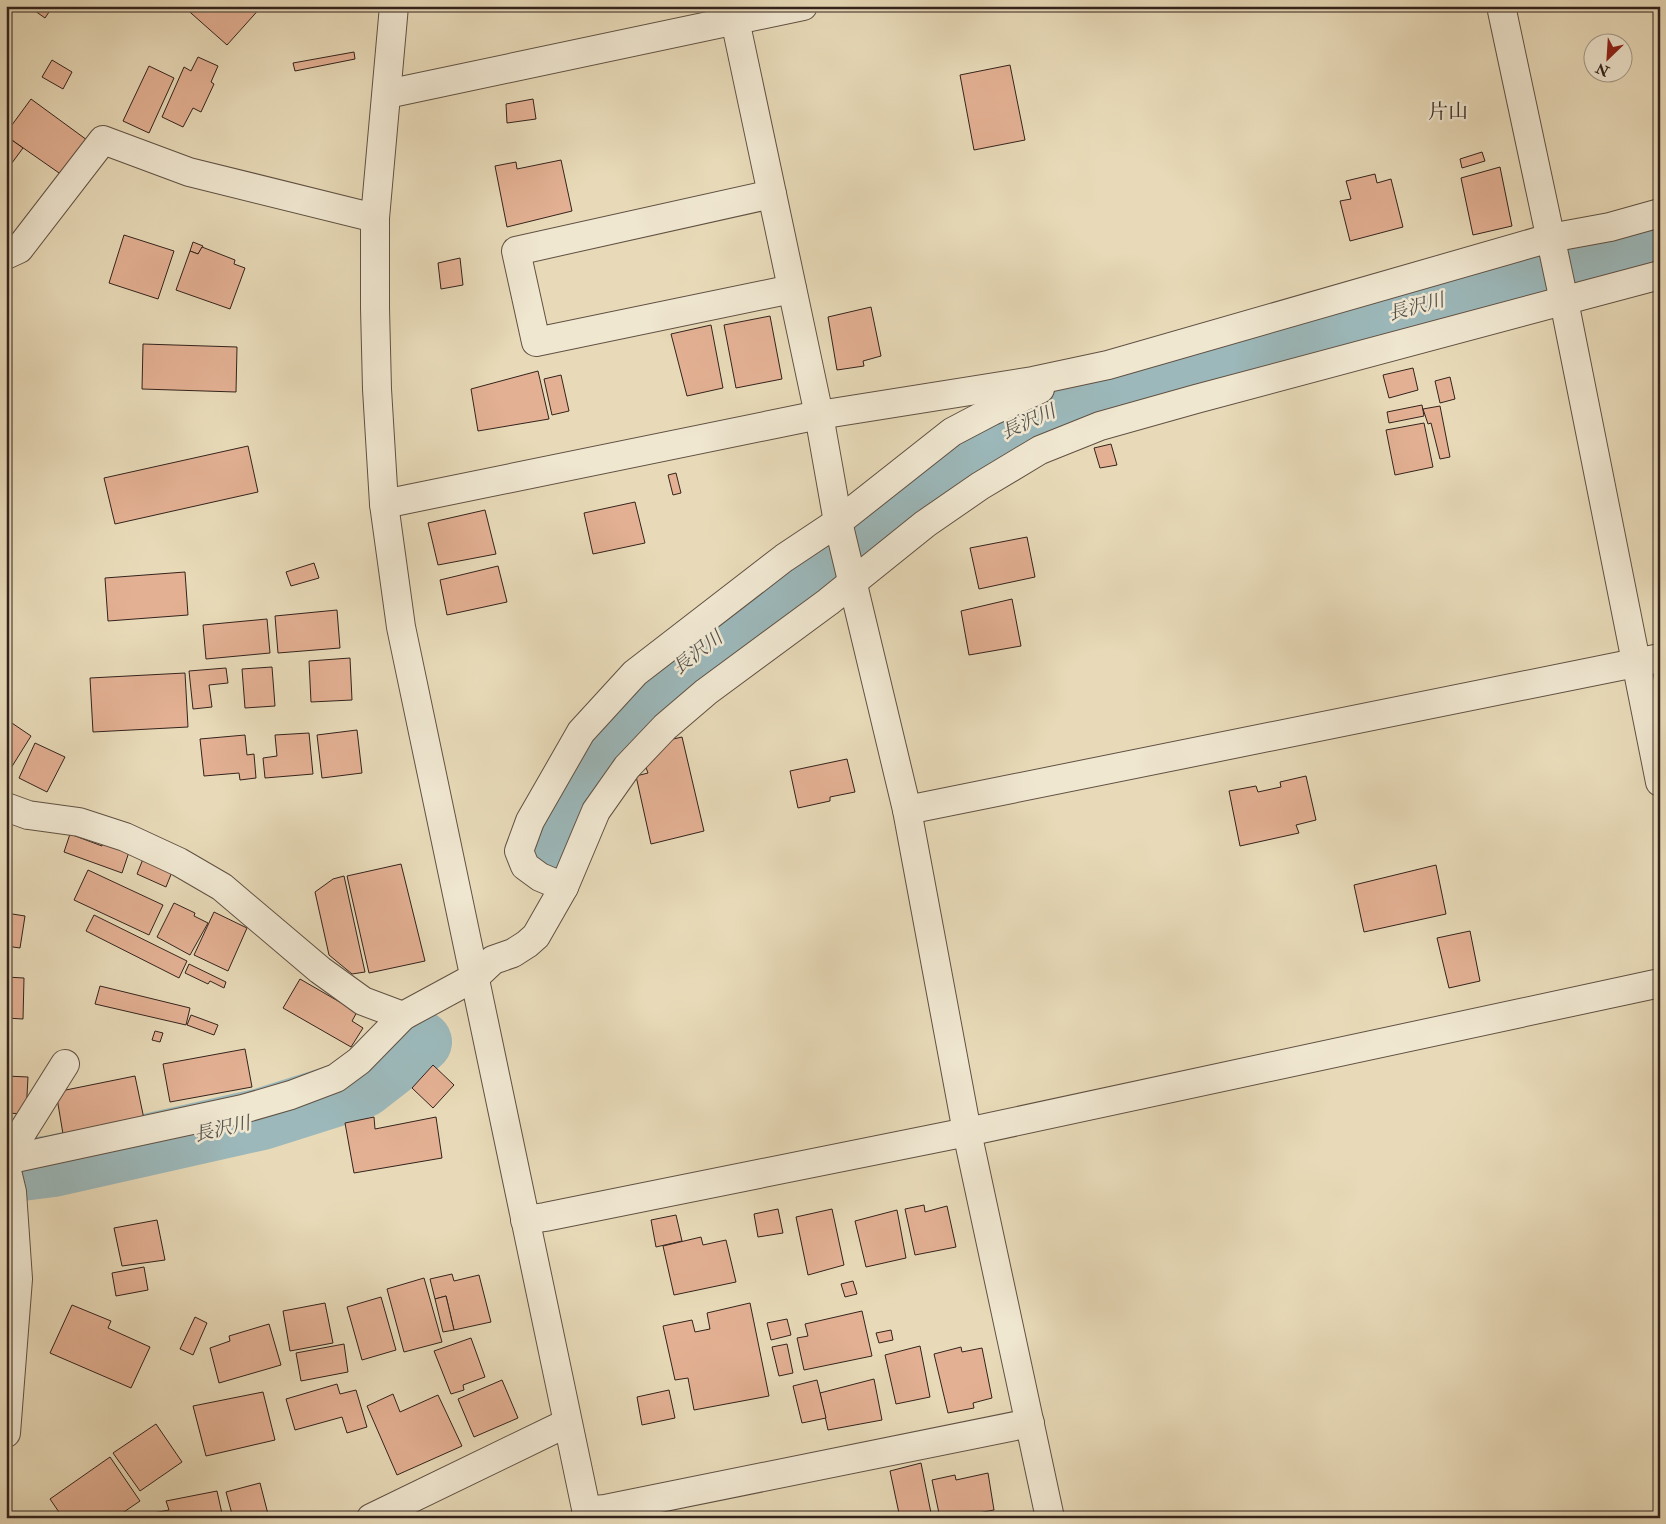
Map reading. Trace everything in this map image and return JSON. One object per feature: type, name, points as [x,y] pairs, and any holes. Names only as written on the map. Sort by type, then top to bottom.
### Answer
[{"type":"street","points":[[394,6],[375,218],[377,389],[384,504],[401,627],[587,1514],[1030,1423]]},
{"type":"street","points":[[387,94],[803,6]]},
{"type":"street","points":[[1501,6],[1563,296],[1648,661],[1660,782]]},
{"type":"street","points":[[735,20],[819,415],[838,522],[906,810],[967,1132],[1050,1518]]},
{"type":"street","points":[[6,254],[20,249],[103,140],[189,172],[375,218]]},
{"type":"street","points":[[772,194],[516,251],[536,342],[792,289]]},
{"type":"street","points":[[384,504],[819,415],[1033,381],[1108,365],[1660,213]]},
{"type":"street","points":[[6,1159],[242,1109],[336,1078],[359,1061],[403,1016],[475,977],[493,960],[513,953],[536,936],[564,887],[596,811],[627,767],[665,727],[706,692],[852,582],[925,524],[980,486],[1040,450],[1100,426],[1563,296],[1660,275]]},
{"type":"street","points":[[564,887],[540,877],[525,866],[519,851],[530,821],[581,732],[635,673],[784,558],[838,522],[952,432],[1034,391],[1108,365]]},
{"type":"street","points":[[906,810],[1648,661]]},
{"type":"street","points":[[6,807],[28,815],[78,822],[125,836],[179,862],[222,887],[320,970],[363,1001],[403,1016]]},
{"type":"street","points":[[525,1220],[967,1132],[1660,984]]},
{"type":"street","points":[[6,1159],[65,1064]]},
{"type":"street","points":[[6,1433],[18,1279],[8,1176]]},
{"type":"street","points":[[371,1518],[567,1423]]},
{"type":"building","points":[[28,6],[53,6],[45,18]]},
{"type":"building","points":[[183,6],[262,6],[227,45]]},
{"type":"building","points":[[354,52],[355,59],[295,71],[293,63]]},
{"type":"building","points":[[198,57],[218,66],[211,82],[214,84],[201,112],[193,108],[183,127],[162,117],[184,67],[191,71]]},
{"type":"building","points":[[52,60],[72,72],[63,89],[42,77]]},
{"type":"building","points":[[1010,65],[1025,140],[974,150],[960,75]]},
{"type":"building","points":[[149,66],[174,78],[149,133],[123,121]]},
{"type":"building","points":[[31,99],[87,140],[62,175],[6,136],[6,133]]},
{"type":"building","points":[[533,99],[536,119],[507,123],[506,104]]},
{"type":"building","points":[[6,136],[23,148],[6,171]]},
{"type":"building","points":[[1482,152],[1485,161],[1462,168],[1460,159]]},
{"type":"building","points":[[561,160],[572,211],[507,227],[495,166],[516,162],[517,169]]},
{"type":"building","points":[[1500,167],[1512,226],[1473,235],[1461,178]]},
{"type":"building","points":[[1375,174],[1377,183],[1391,179],[1403,227],[1350,241],[1340,201],[1351,199],[1346,181]]},
{"type":"building","points":[[124,235],[174,251],[158,299],[109,283]]},
{"type":"building","points":[[193,242],[203,246],[198,254],[190,251]]},
{"type":"building","points":[[202,247],[235,260],[234,264],[245,268],[230,309],[176,290],[190,251],[198,254]]},
{"type":"building","points":[[460,258],[463,285],[441,289],[438,263]]},
{"type":"building","points":[[871,307],[881,356],[863,361],[864,366],[837,370],[828,317]]},
{"type":"building","points":[[770,316],[782,379],[736,388],[724,325]]},
{"type":"building","points":[[711,325],[723,388],[687,396],[671,334]]},
{"type":"building","points":[[143,344],[237,347],[236,392],[142,389]]},
{"type":"building","points":[[1413,368],[1418,390],[1389,398],[1383,375]]},
{"type":"building","points":[[538,371],[549,419],[478,431],[471,389]]},
{"type":"building","points":[[561,375],[569,411],[552,415],[544,379]]},
{"type":"building","points":[[1450,377],[1455,399],[1440,403],[1435,381]]},
{"type":"building","points":[[1422,405],[1424,416],[1389,423],[1387,412]]},
{"type":"building","points":[[1440,406],[1450,457],[1440,459],[1431,423],[1428,424],[1423,409]]},
{"type":"building","points":[[1424,423],[1433,467],[1395,475],[1386,430]]},
{"type":"building","points":[[1111,444],[1117,465],[1100,468],[1094,448]]},
{"type":"building","points":[[248,446],[258,492],[115,524],[104,478]]},
{"type":"building","points":[[676,473],[681,493],[673,495],[668,475]]},
{"type":"building","points":[[635,502],[645,543],[593,554],[584,513]]},
{"type":"building","points":[[485,510],[496,554],[438,565],[428,523]]},
{"type":"building","points":[[1027,537],[1035,577],[979,589],[970,548]]},
{"type":"building","points":[[314,563],[319,578],[291,586],[286,572]]},
{"type":"building","points":[[498,566],[507,602],[447,615],[440,580]]},
{"type":"building","points":[[185,572],[188,615],[108,621],[105,578]]},
{"type":"building","points":[[1012,599],[1021,646],[969,655],[961,611]]},
{"type":"building","points":[[337,610],[340,648],[278,653],[275,616]]},
{"type":"building","points":[[267,619],[270,653],[206,659],[203,625]]},
{"type":"building","points":[[350,658],[352,700],[311,702],[309,661]]},
{"type":"building","points":[[272,667],[275,706],[245,708],[242,669]]},
{"type":"building","points":[[226,668],[228,683],[209,685],[212,707],[193,709],[189,671]]},
{"type":"building","points":[[185,673],[188,727],[93,732],[90,678]]},
{"type":"building","points":[[6,719],[31,736],[11,768],[6,765]]},
{"type":"building","points":[[357,730],[362,773],[322,778],[317,735]]},
{"type":"building","points":[[309,733],[313,774],[265,778],[263,758],[277,756],[275,735]]},
{"type":"building","points":[[245,735],[247,755],[254,754],[256,778],[240,780],[239,773],[204,776],[200,739]]},
{"type":"building","points":[[682,737],[704,831],[651,844],[636,776],[648,773],[645,765],[669,740]]},
{"type":"building","points":[[35,743],[65,757],[47,792],[19,778]]},
{"type":"building","points":[[847,759],[855,792],[830,797],[830,801],[798,808],[790,771]]},
{"type":"building","points":[[1306,776],[1316,820],[1296,825],[1299,833],[1240,846],[1229,791],[1256,786],[1258,792],[1281,787],[1280,782]]},
{"type":"building","points":[[70,834],[102,846],[105,839],[130,849],[122,873],[64,852]]},
{"type":"building","points":[[145,854],[174,867],[166,887],[137,874]]},
{"type":"building","points":[[401,864],[425,961],[369,973],[347,876]]},
{"type":"building","points":[[1436,865],[1446,914],[1364,932],[1354,885]]},
{"type":"building","points":[[88,870],[163,905],[149,935],[74,900]]},
{"type":"building","points":[[344,876],[365,972],[352,974],[329,955],[315,892],[333,879]]},
{"type":"building","points":[[174,903],[195,913],[194,916],[208,923],[190,955],[157,937]]},
{"type":"building","points":[[214,912],[247,928],[228,971],[194,955]]},
{"type":"building","points":[[6,913],[25,916],[20,948],[6,946]]},
{"type":"building","points":[[94,915],[187,961],[179,978],[86,931]]},
{"type":"building","points":[[1470,931],[1480,981],[1449,988],[1437,938]]},
{"type":"building","points":[[189,964],[226,982],[224,988],[210,981],[208,984],[185,973]]},
{"type":"building","points":[[6,977],[24,978],[23,1019],[6,1018]]},
{"type":"building","points":[[300,979],[357,1012],[352,1021],[363,1028],[351,1047],[283,1008]]},
{"type":"building","points":[[100,986],[190,1008],[186,1025],[95,1004]]},
{"type":"building","points":[[191,1015],[218,1025],[214,1035],[187,1025]]},
{"type":"building","points":[[155,1031],[163,1033],[160,1042],[152,1040]]},
{"type":"building","points":[[245,1049],[252,1087],[170,1102],[163,1064]]},
{"type":"building","points":[[433,1065],[454,1085],[433,1108],[412,1088]]},
{"type":"building","points":[[6,1076],[28,1077],[26,1114],[6,1113]]},
{"type":"building","points":[[135,1076],[144,1119],[63,1134],[56,1092]]},
{"type":"building","points":[[374,1117],[375,1129],[436,1117],[442,1158],[354,1173],[345,1123]]},
{"type":"building","points":[[924,1205],[925,1212],[947,1206],[956,1247],[915,1255],[905,1209]]},
{"type":"building","points":[[778,1209],[783,1233],[758,1237],[754,1214]]},
{"type":"building","points":[[832,1209],[844,1265],[808,1275],[796,1217]]},
{"type":"building","points":[[897,1210],[906,1258],[866,1267],[855,1221]]},
{"type":"building","points":[[676,1215],[682,1241],[656,1247],[651,1220]]},
{"type":"building","points":[[157,1220],[165,1260],[122,1266],[114,1228]]},
{"type":"building","points":[[701,1237],[703,1245],[726,1240],[736,1282],[674,1295],[663,1246]]},
{"type":"building","points":[[144,1267],[148,1290],[116,1296],[112,1273]]},
{"type":"building","points":[[452,1274],[454,1281],[479,1275],[491,1322],[454,1330],[446,1296],[435,1299],[430,1279]]},
{"type":"building","points":[[424,1278],[442,1342],[404,1352],[387,1289]]},
{"type":"building","points":[[853,1281],[857,1294],[845,1297],[841,1284]]},
{"type":"building","points":[[446,1296],[454,1330],[443,1332],[435,1299]]},
{"type":"building","points":[[381,1297],[396,1350],[362,1360],[347,1307]]},
{"type":"building","points":[[325,1303],[333,1343],[290,1351],[283,1311]]},
{"type":"building","points":[[750,1303],[769,1396],[694,1410],[688,1378],[675,1380],[663,1326],[692,1320],[695,1332],[710,1329],[707,1313]]},
{"type":"building","points":[[72,1305],[111,1321],[108,1328],[150,1347],[131,1388],[50,1353]]},
{"type":"building","points":[[862,1311],[872,1356],[804,1370],[797,1338],[808,1336],[805,1324]]},
{"type":"building","points":[[195,1317],[207,1323],[193,1355],[180,1349]]},
{"type":"building","points":[[787,1319],[791,1335],[771,1340],[767,1323]]},
{"type":"building","points":[[269,1324],[281,1365],[219,1383],[210,1348],[230,1341],[229,1336]]},
{"type":"building","points":[[891,1330],[893,1340],[879,1343],[876,1333]]},
{"type":"building","points":[[471,1338],[485,1377],[463,1385],[464,1390],[451,1394],[434,1351]]},
{"type":"building","points":[[344,1344],[348,1372],[301,1381],[296,1353]]},
{"type":"building","points":[[787,1344],[793,1373],[779,1376],[772,1347]]},
{"type":"building","points":[[920,1346],[930,1397],[896,1404],[885,1355]]},
{"type":"building","points":[[961,1347],[962,1352],[982,1348],[992,1398],[973,1403],[974,1408],[948,1413],[934,1354]]},
{"type":"building","points":[[874,1379],[882,1420],[828,1430],[820,1393]]},
{"type":"building","points":[[502,1380],[518,1418],[474,1437],[458,1399]]},
{"type":"building","points":[[817,1380],[826,1418],[802,1423],[793,1386]]},
{"type":"building","points":[[337,1384],[340,1394],[356,1390],[367,1427],[347,1433],[342,1417],[295,1430],[286,1399]]},
{"type":"building","points":[[669,1390],[675,1418],[642,1425],[637,1397]]},
{"type":"building","points":[[263,1392],[275,1440],[206,1456],[193,1406]]},
{"type":"building","points":[[393,1394],[400,1412],[438,1395],[462,1446],[397,1475],[367,1406]]},
{"type":"building","points":[[156,1424],[182,1462],[140,1491],[113,1453]]},
{"type":"building","points":[[110,1457],[140,1501],[115,1518],[63,1518],[50,1499]]},
{"type":"building","points":[[921,1463],[932,1518],[900,1518],[890,1471]]},
{"type":"building","points":[[988,1473],[994,1510],[951,1518],[940,1518],[932,1480],[955,1475],[956,1480]]},
{"type":"building","points":[[260,1483],[269,1518],[233,1518],[226,1492]]},
{"type":"building","points":[[217,1491],[223,1518],[149,1518],[148,1514],[169,1510],[166,1501]]},
{"type":"waterway","name":"長沢川","points":[[541,846],[571,787],[624,718],[682,661],[874,520],[945,464],[1013,426],[1086,396],[1168,372],[1585,259],[1660,241]]},
{"type":"waterway","name":"長沢川","points":[[6,1172],[53,1166],[262,1119],[363,1087],[421,1042]]},
{"type":"district","name":"片山","points":[[1448,111]]}]
